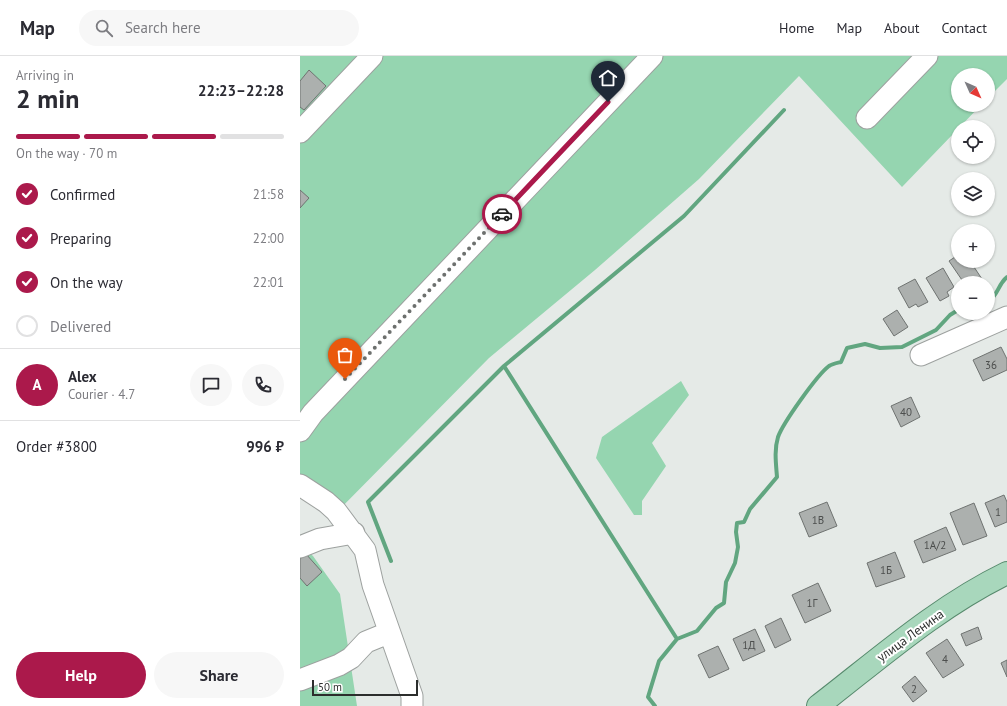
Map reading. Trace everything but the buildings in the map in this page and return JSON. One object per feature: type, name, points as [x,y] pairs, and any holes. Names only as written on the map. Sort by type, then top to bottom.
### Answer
[{"type":"main road","name":"улица Ленина","points":[[818,706],[882,654],[932,618],[986,583],[1007,573]]},
{"type":"street","points":[[300,132],[372,56]]},
{"type":"street","points":[[300,431],[313,413],[652,56]]},
{"type":"street","points":[[867,118],[927,56]]},
{"type":"street","points":[[921,355],[1007,317]]},
{"type":"street","points":[[300,485],[326,502],[336,511],[354,533],[365,550],[373,585],[388,633],[412,696],[412,706]]},
{"type":"street","points":[[300,547],[320,539],[354,533]]},
{"type":"street","points":[[300,680],[338,665],[350,658],[366,642],[388,633]]},
{"type":"green space","points":[[300,56],[1007,56],[1007,79],[995,91],[995,68],[951,68],[951,112],[974,112],[967,120],[951,120],[951,136],[902,187],[799,76],[699,179],[595,270],[489,358],[330,519],[300,495]]},
{"type":"green space","points":[[681,381],[689,395],[652,443],[666,466],[642,501],[642,515],[634,515],[596,458],[602,437]]},
{"type":"green space","points":[[300,544],[313,556],[340,594],[357,706],[300,706]]},
{"type":"waterway","points":[[504,366],[684,216],[784,110]]},
{"type":"waterway","points":[[995,294],[1007,277]]},
{"type":"waterway","points":[[655,706],[648,697],[659,661],[677,639],[697,631],[716,608],[724,603],[726,582],[735,563],[738,547],[736,532],[737,523],[744,522],[750,509],[777,477],[776,452],[778,437],[786,421],[809,389],[829,366],[841,362],[847,348],[865,344],[880,348],[902,347],[936,330],[951,314]]},
{"type":"waterway","points":[[391,561],[368,502],[504,366],[677,639]]},
{"type":"way so far","points":[[345,379],[502,214]]},
{"type":"route","points":[[502,214],[608,102]]}]
